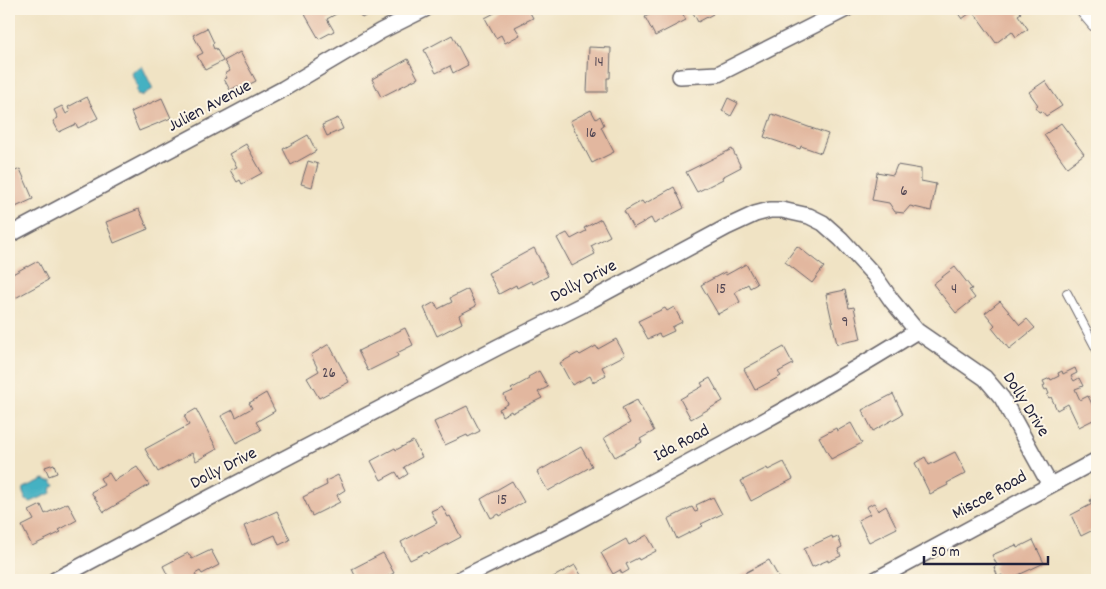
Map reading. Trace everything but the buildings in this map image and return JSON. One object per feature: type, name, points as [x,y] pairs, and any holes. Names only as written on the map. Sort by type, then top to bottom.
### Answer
[{"type":"main road","points":[[1086,9],[1097,22]]},
{"type":"street","name":"Julien Avenue","points":[[11,234],[174,146],[283,90],[381,31],[425,9]]},
{"type":"street","points":[[680,76],[713,75],[727,70],[846,9]]},
{"type":"street","name":"Dolly Drive","points":[[55,580],[498,347],[582,305],[727,227],[755,214],[770,210],[782,210],[809,216],[823,223],[841,239],[874,275],[917,331],[985,378],[1002,398],[1050,485]]},
{"type":"street","name":"Ida Road","points":[[459,580],[586,517],[772,417],[863,365],[917,331]]},
{"type":"street","name":"Miscoe Road","points":[[875,580],[1097,460]]},
{"type":"lane","points":[[1067,293],[1097,350]]},
{"type":"water","points":[[142,66],[153,89],[141,96],[141,94],[138,95],[136,90],[138,88],[131,72]]},
{"type":"water","points":[[44,479],[52,480],[55,486],[52,487],[51,493],[31,502],[26,500],[23,493],[24,488]]}]
